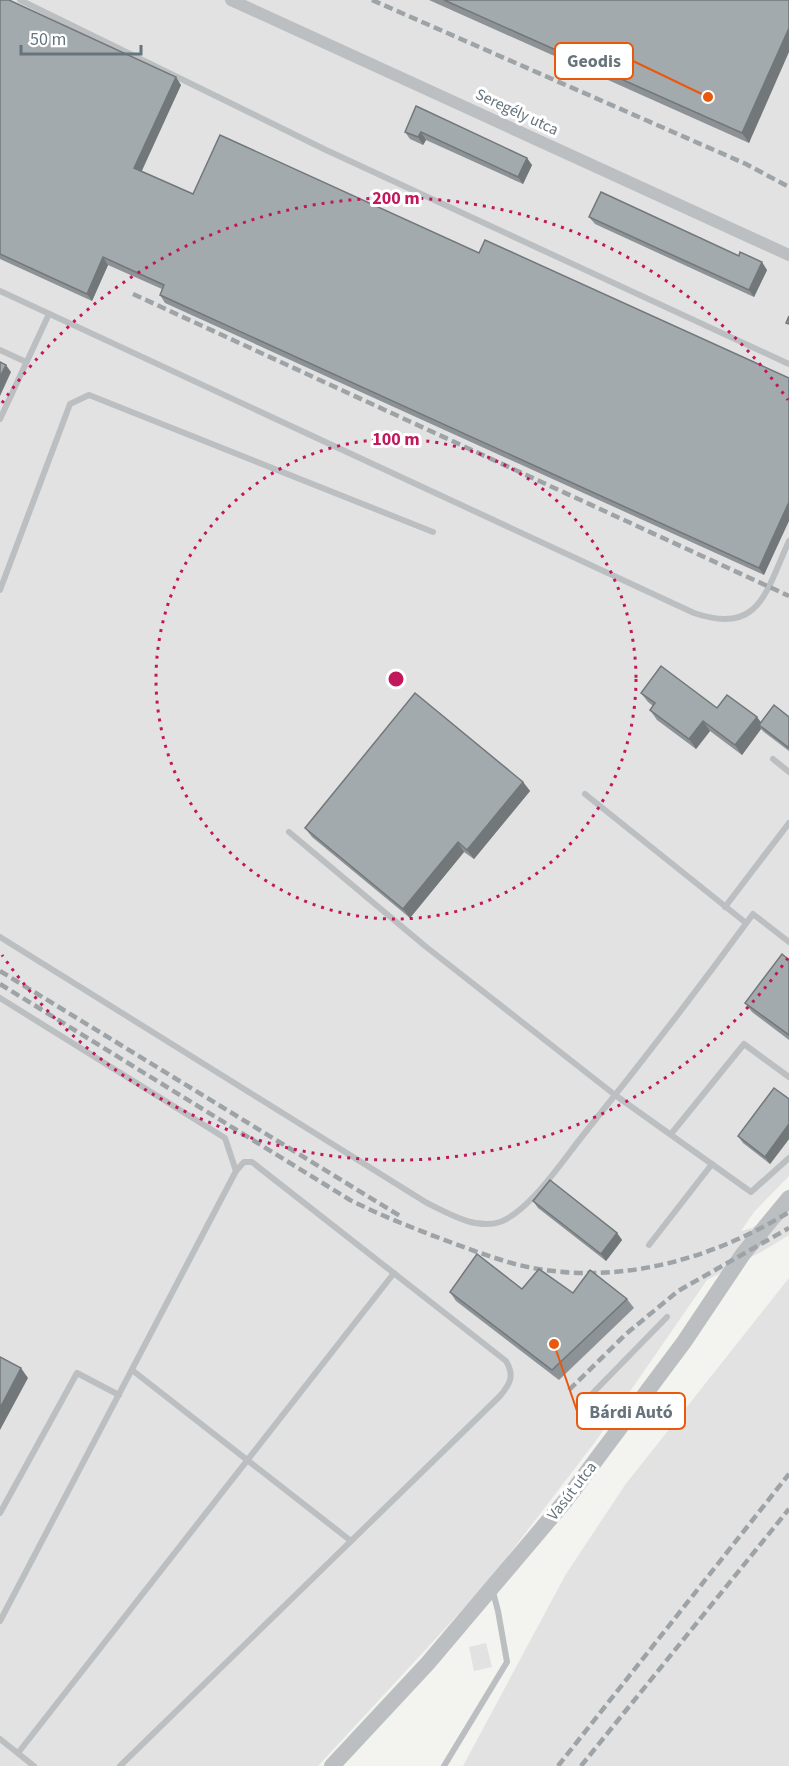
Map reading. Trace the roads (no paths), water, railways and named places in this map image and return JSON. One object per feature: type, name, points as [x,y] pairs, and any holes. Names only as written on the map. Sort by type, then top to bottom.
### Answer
[{"type":"street","name":"Seregély utca","points":[[231,0],[789,255]]},
{"type":"street","name":"Vasút utca","points":[[332,1766],[428,1663],[595,1462],[684,1342],[742,1254],[789,1198]]},
{"type":"lane","points":[[20,0],[326,150],[789,364]]},
{"type":"lane","points":[[0,291],[694,613],[712,619],[727,621],[752,611],[760,602],[789,541]]},
{"type":"lane","points":[[0,419],[49,314]]},
{"type":"lane","points":[[0,350],[26,362]]},
{"type":"lane","points":[[0,590],[70,404],[89,395],[433,532]]},
{"type":"lane","points":[[773,759],[789,772]]},
{"type":"lane","points":[[585,794],[746,924]]},
{"type":"lane","points":[[725,907],[789,823]]},
{"type":"lane","points":[[289,832],[425,946],[615,1095],[751,1192],[789,1158]]},
{"type":"lane","points":[[0,937],[427,1203],[477,1224],[497,1223],[514,1215],[534,1196],[615,1095],[753,914],[789,942]]},
{"type":"lane","points":[[0,998],[225,1138],[236,1171]]},
{"type":"lane","points":[[671,1134],[744,1044],[789,1077]]},
{"type":"lane","points":[[0,1621],[236,1171],[244,1162],[252,1162],[506,1361],[512,1374],[511,1382],[500,1396],[120,1766]]},
{"type":"lane","points":[[649,1245],[712,1164]]},
{"type":"lane","points":[[18,1753],[393,1273]]},
{"type":"lane","points":[[606,1419],[586,1400],[667,1317]]},
{"type":"lane","points":[[132,1370],[351,1541]]},
{"type":"lane","points":[[0,1513],[77,1373],[119,1395]]},
{"type":"lane","points":[[444,1766],[507,1662],[492,1588]]},
{"type":"lane","points":[[0,1739],[34,1766]]},
{"type":"railway","points":[[372,0],[746,164],[789,187]]},
{"type":"railway","points":[[133,294],[789,596]]},
{"type":"railway","points":[[0,971],[400,1216]]},
{"type":"railway","points":[[0,984],[350,1200],[418,1230],[515,1264],[550,1271],[586,1273],[657,1266],[725,1245],[789,1212]]},
{"type":"railway","points":[[569,1390],[626,1334],[678,1291],[789,1228]]},
{"type":"railway","points":[[558,1766],[789,1474]]},
{"type":"railway","points":[[581,1766],[789,1509]]},
{"type":"place","name":"Geodis","points":[[708,97]]},
{"type":"place","name":"Bárdi Autó","points":[[554,1344]]}]
